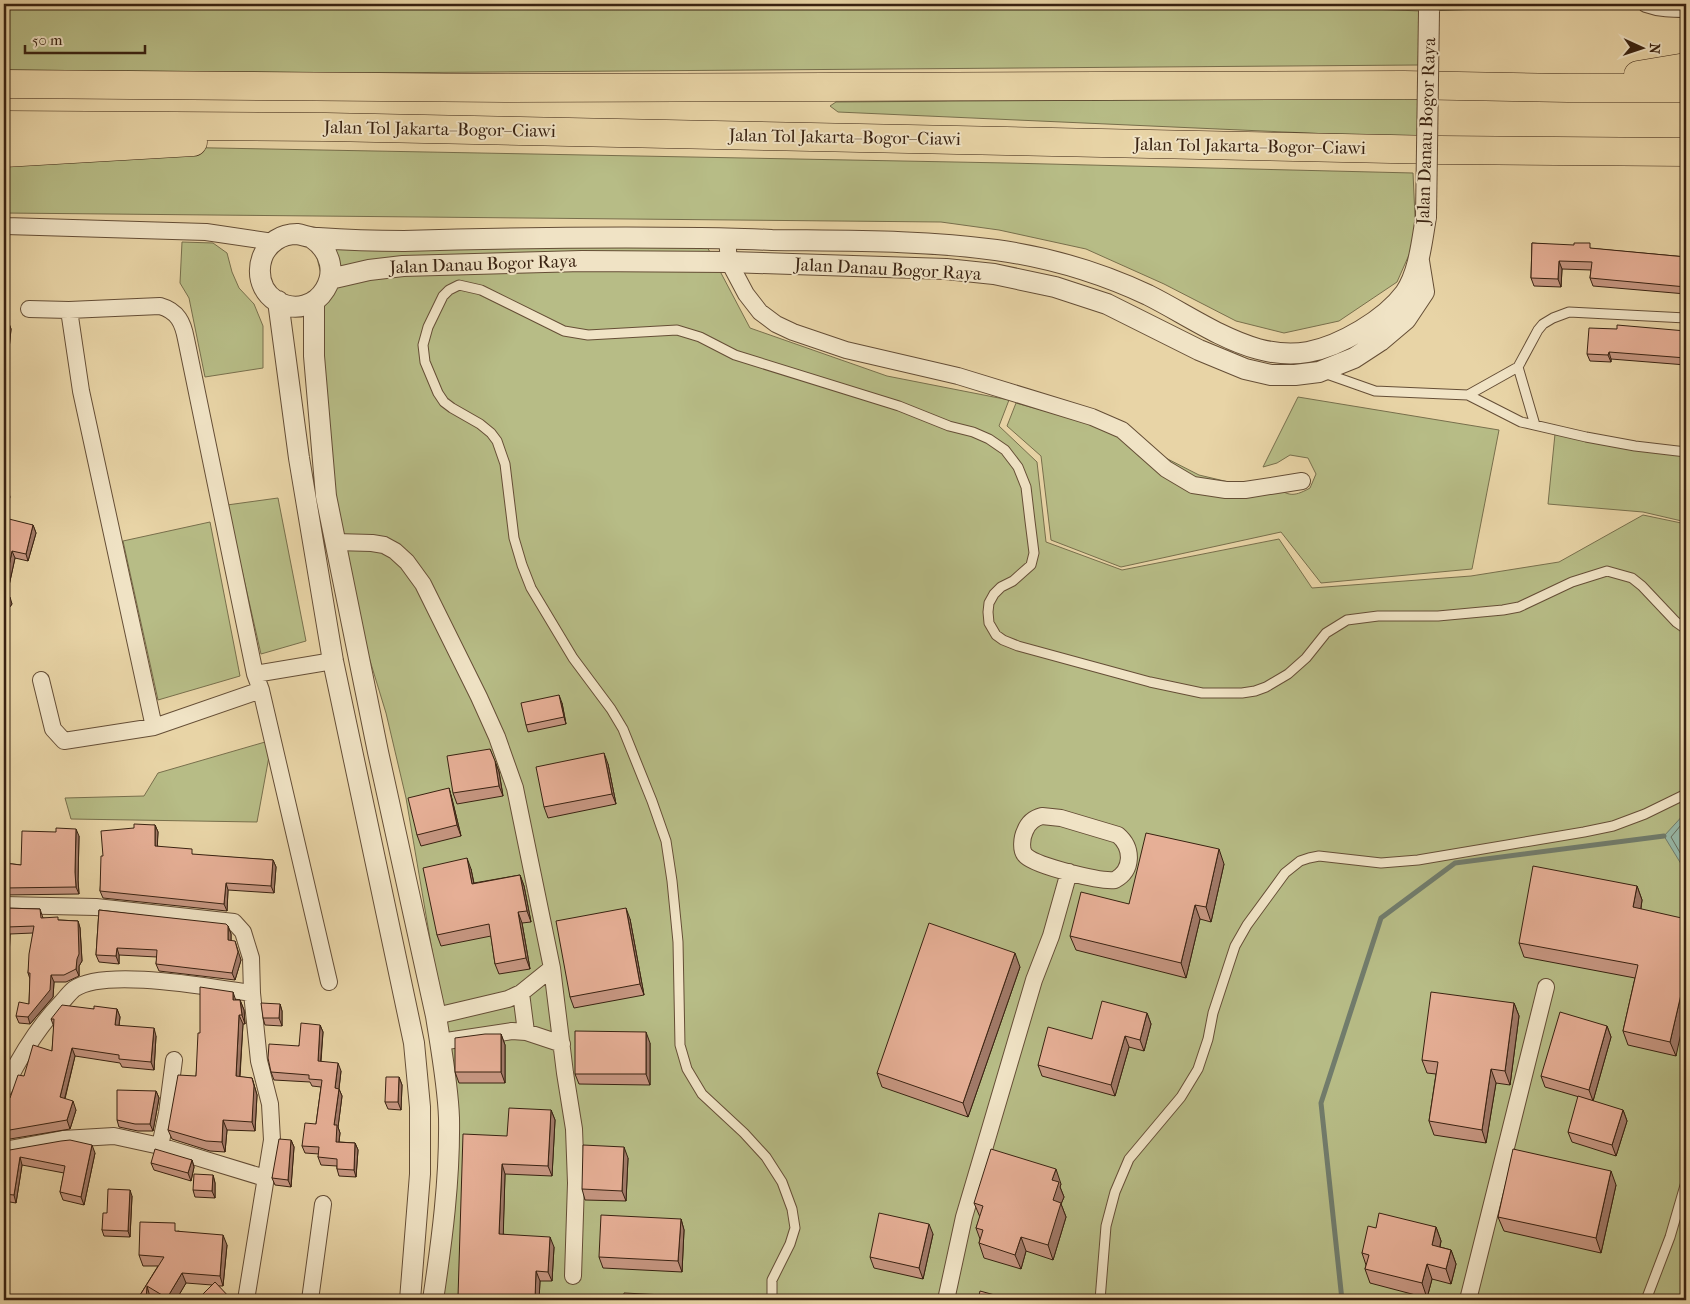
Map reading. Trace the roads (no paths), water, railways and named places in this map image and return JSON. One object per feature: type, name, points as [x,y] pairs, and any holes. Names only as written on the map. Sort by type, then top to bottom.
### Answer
[{"type":"highway","points":[[1568,88],[1660,70],[1686,67]]},
{"type":"highway","points":[[4,84],[475,88],[1404,85],[1686,88]]},
{"type":"highway","name":"Jalan Tol Jakarta–Bogor–Ciawi","points":[[4,124],[339,127],[1429,150],[1686,152]]},
{"type":"highway","points":[[4,153],[257,138],[339,127]]},
{"type":"highway","points":[[1610,150],[1686,162]]},
{"type":"street","points":[[1646,4],[1668,9],[1686,9]]},
{"type":"street","name":"Jalan Danau Bogor Raya","points":[[312,238],[381,241],[727,238],[856,240],[936,244],[997,250],[1038,257],[1093,273],[1145,294],[1232,339],[1260,350],[1283,353],[1312,352],[1340,341],[1372,323],[1390,308],[1406,291],[1419,259],[1426,217],[1429,7]]},
{"type":"street","points":[[4,224],[6,226],[206,232],[274,242]]},
{"type":"street","points":[[296,234],[312,238],[324,249],[331,263],[330,279],[321,295],[314,301],[305,305],[286,305],[278,301],[265,289],[260,272],[263,255],[274,242],[288,235],[296,234]]},
{"type":"street","points":[[727,238],[729,262],[746,294],[760,312],[776,324],[846,350],[958,376],[1092,417],[1122,430],[1166,469],[1193,485],[1226,490],[1245,490],[1302,481]]},
{"type":"street","name":"Jalan Danau Bogor Raya","points":[[330,279],[370,270],[403,266],[582,261],[729,262],[946,268],[994,274],[1055,287],[1107,304],[1199,350],[1244,369],[1271,375],[1295,375],[1319,372],[1354,358],[1380,341],[1406,319],[1424,292],[1419,259]]},
{"type":"street","points":[[278,301],[299,458],[333,661],[414,1043],[420,1107],[420,1174],[410,1300]]},
{"type":"street","points":[[314,301],[314,356],[326,496],[378,752],[436,1016],[449,1117],[446,1193],[433,1300]]},
{"type":"street","points":[[29,309],[69,310],[160,306],[169,308],[182,325],[255,674],[261,690],[329,982]]},
{"type":"street","points":[[69,310],[81,391],[154,727]]},
{"type":"street","points":[[335,542],[384,545],[396,551],[407,562],[423,584],[479,697],[497,737],[515,788],[552,968],[574,1129],[576,1183],[573,1276]]},
{"type":"street","points":[[255,674],[333,661]]},
{"type":"street","points":[[41,680],[53,729],[64,742],[154,727],[261,690]]},
{"type":"street","points":[[1042,816],[1061,818],[1112,832],[1118,835],[1129,850],[1127,867],[1124,873],[1115,880],[1100,880],[1069,872],[1038,863],[1024,854],[1022,846],[1023,833],[1031,821],[1042,816]]},
{"type":"street","points":[[946,1300],[964,1217],[1034,980],[1051,936],[1069,872]]},
{"type":"street","points":[[4,905],[96,907],[234,922],[243,932],[251,958],[252,993],[259,1061],[270,1104],[272,1140],[246,1300]]},
{"type":"street","points":[[436,1016],[508,999],[521,993],[552,968]]},
{"type":"street","points":[[4,1089],[17,1062],[47,1017],[75,989],[103,979],[186,984],[252,993]]},
{"type":"street","points":[[1468,1300],[1546,987]]},
{"type":"street","points":[[521,993],[526,1032]]},
{"type":"street","points":[[440,1042],[512,1032],[526,1032],[562,1044]]},
{"type":"street","points":[[160,1146],[167,1113],[174,1060]]},
{"type":"street","points":[[4,1150],[63,1139],[114,1136],[160,1146],[265,1178]]},
{"type":"street","points":[[310,1300],[323,1204]]},
{"type":"lane","points":[[772,1300],[772,1280],[790,1244],[795,1228],[792,1209],[782,1182],[766,1157],[744,1133],[702,1094],[686,1069],[680,1045],[678,942],[666,841],[623,729],[611,709],[573,658],[532,588],[522,565],[514,538],[505,464],[497,441],[480,424],[444,402],[424,362],[423,346],[428,327],[443,296],[449,290],[459,285],[480,290],[564,331],[588,335],[677,330],[700,337],[734,355],[899,406],[949,426],[989,438],[1005,450],[1018,467],[1026,487],[1034,553],[1031,565],[1025,572],[994,594],[988,612],[989,623],[996,634],[1003,640],[1038,652],[1150,682],[1202,693],[1228,694],[1255,691],[1277,682],[1296,668],[1326,633],[1347,620],[1371,617],[1438,616],[1504,610],[1519,607],[1572,582],[1607,571],[1632,578],[1676,622],[1686,629]]},
{"type":"lane","points":[[1468,395],[1518,367],[1538,330],[1547,321],[1560,315],[1569,312],[1686,318]]},
{"type":"lane","points":[[1518,367],[1535,425]]},
{"type":"lane","points":[[1319,372],[1376,391],[1468,395],[1521,422],[1635,446],[1686,452]]},
{"type":"lane","points":[[1100,1300],[1106,1226],[1115,1192],[1129,1159],[1181,1097],[1198,1069],[1234,946],[1246,925],[1292,866],[1300,860],[1319,856],[1380,863],[1418,860],[1575,833],[1621,823],[1645,814],[1686,794]]},
{"type":"lane","points":[[1646,1300],[1670,1237],[1686,1182]]},
{"type":"water","points":[[1686,812],[1686,872],[1664,836]]},
{"type":"waterway","points":[[1342,1300],[1321,1103],[1381,918],[1455,863],[1664,836]]}]
